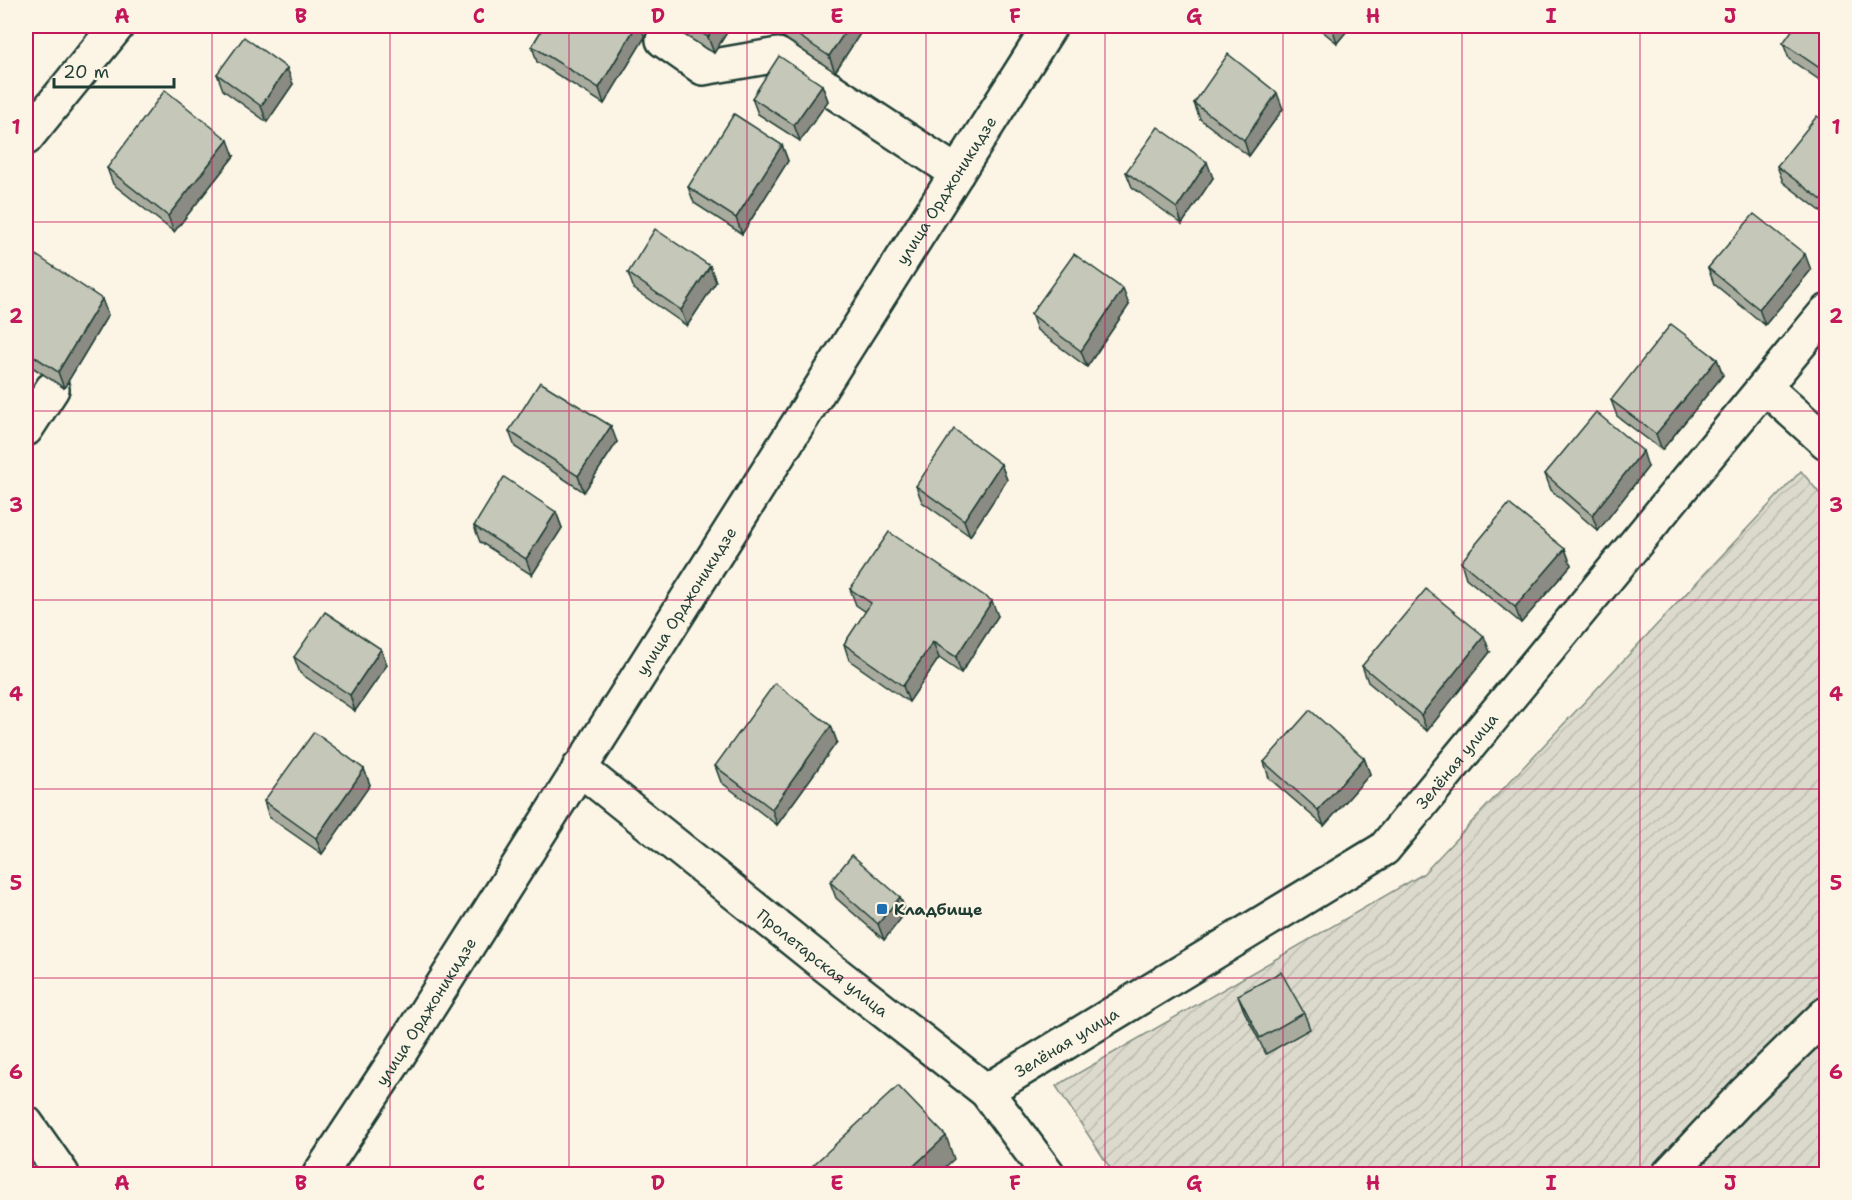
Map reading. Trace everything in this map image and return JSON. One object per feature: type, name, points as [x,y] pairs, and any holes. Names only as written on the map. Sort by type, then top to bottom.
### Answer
[{"type":"street","points":[[26,138],[117,26]]},
{"type":"street","name":"улица Орджоникидзе","points":[[320,1174],[394,1062],[1050,26]]},
{"type":"street","points":[[663,40],[703,68],[778,55],[957,173]]},
{"type":"street","name":"Зелёная улица","points":[[986,1091],[1384,849],[1827,312]]},
{"type":"street","points":[[1765,387],[1827,442]]},
{"type":"street","points":[[26,429],[52,389]]},
{"type":"street","name":"Пролетарская улица","points":[[579,768],[986,1091],[1048,1174]]},
{"type":"street","points":[[1669,1174],[1745,1093],[1827,1014]]},
{"type":"street","points":[[26,1123],[62,1174]]},
{"type":"shaded area","points":[[1801,471],[1826,501],[1826,1174],[1114,1174],[1056,1086],[1423,874]]},
{"type":"building","points":[[544,26],[636,26],[599,88],[532,46]]},
{"type":"building","points":[[689,26],[715,26],[708,37]]},
{"type":"building","points":[[784,26],[849,26],[829,56]]},
{"type":"building","points":[[1795,26],[1827,26],[1827,73],[1783,43]]},
{"type":"building","points":[[244,37],[287,68],[261,106],[217,74]]},
{"type":"building","points":[[1228,54],[1277,93],[1244,140],[1194,103]]},
{"type":"building","points":[[779,56],[822,85],[794,125],[752,98]]},
{"type":"building","points":[[165,90],[228,140],[168,216],[107,168]]},
{"type":"building","points":[[734,114],[782,145],[736,218],[688,187]]},
{"type":"building","points":[[1817,116],[1827,123],[1827,204],[1777,166]]},
{"type":"building","points":[[1158,127],[1207,162],[1177,208],[1126,172]]},
{"type":"building","points":[[1754,214],[1805,254],[1759,309],[1708,268]]},
{"type":"building","points":[[655,229],[710,266],[681,310],[628,273]]},
{"type":"building","points":[[33,253],[102,299],[58,372],[26,351],[26,265]]},
{"type":"building","points":[[1074,254],[1123,289],[1081,351],[1031,314]]},
{"type":"building","points":[[1671,324],[1717,359],[1656,434],[1611,400]]},
{"type":"building","points":[[540,382],[611,426],[578,476],[509,431]]},
{"type":"building","points":[[1596,412],[1643,451],[1592,515],[1545,474]]},
{"type":"building","points":[[954,429],[1001,464],[964,520],[916,486]]},
{"type":"building","points":[[504,477],[556,512],[526,559],[474,526]]},
{"type":"building","points":[[1509,504],[1565,549],[1515,607],[1461,562]]},
{"type":"building","points":[[889,532],[992,601],[956,657],[933,642],[903,686],[844,644],[871,603],[850,589]]},
{"type":"building","points":[[1426,589],[1484,636],[1421,715],[1362,666]]},
{"type":"building","points":[[325,612],[381,649],[350,695],[294,657]]},
{"type":"building","points":[[775,683],[831,726],[772,809],[715,766]]},
{"type":"building","points":[[1310,710],[1364,758],[1318,810],[1264,762]]},
{"type":"building","points":[[314,732],[364,769],[316,838],[264,801]]},
{"type":"building","points":[[852,855],[900,897],[878,924],[830,882]]},
{"type":"building","points":[[1281,972],[1304,1013],[1260,1038],[1238,995]]},
{"type":"building","points":[[898,1086],[946,1136],[905,1174],[816,1174],[810,1168]]},
{"type":"place","name":"Кладбище","points":[[882,909]]}]
